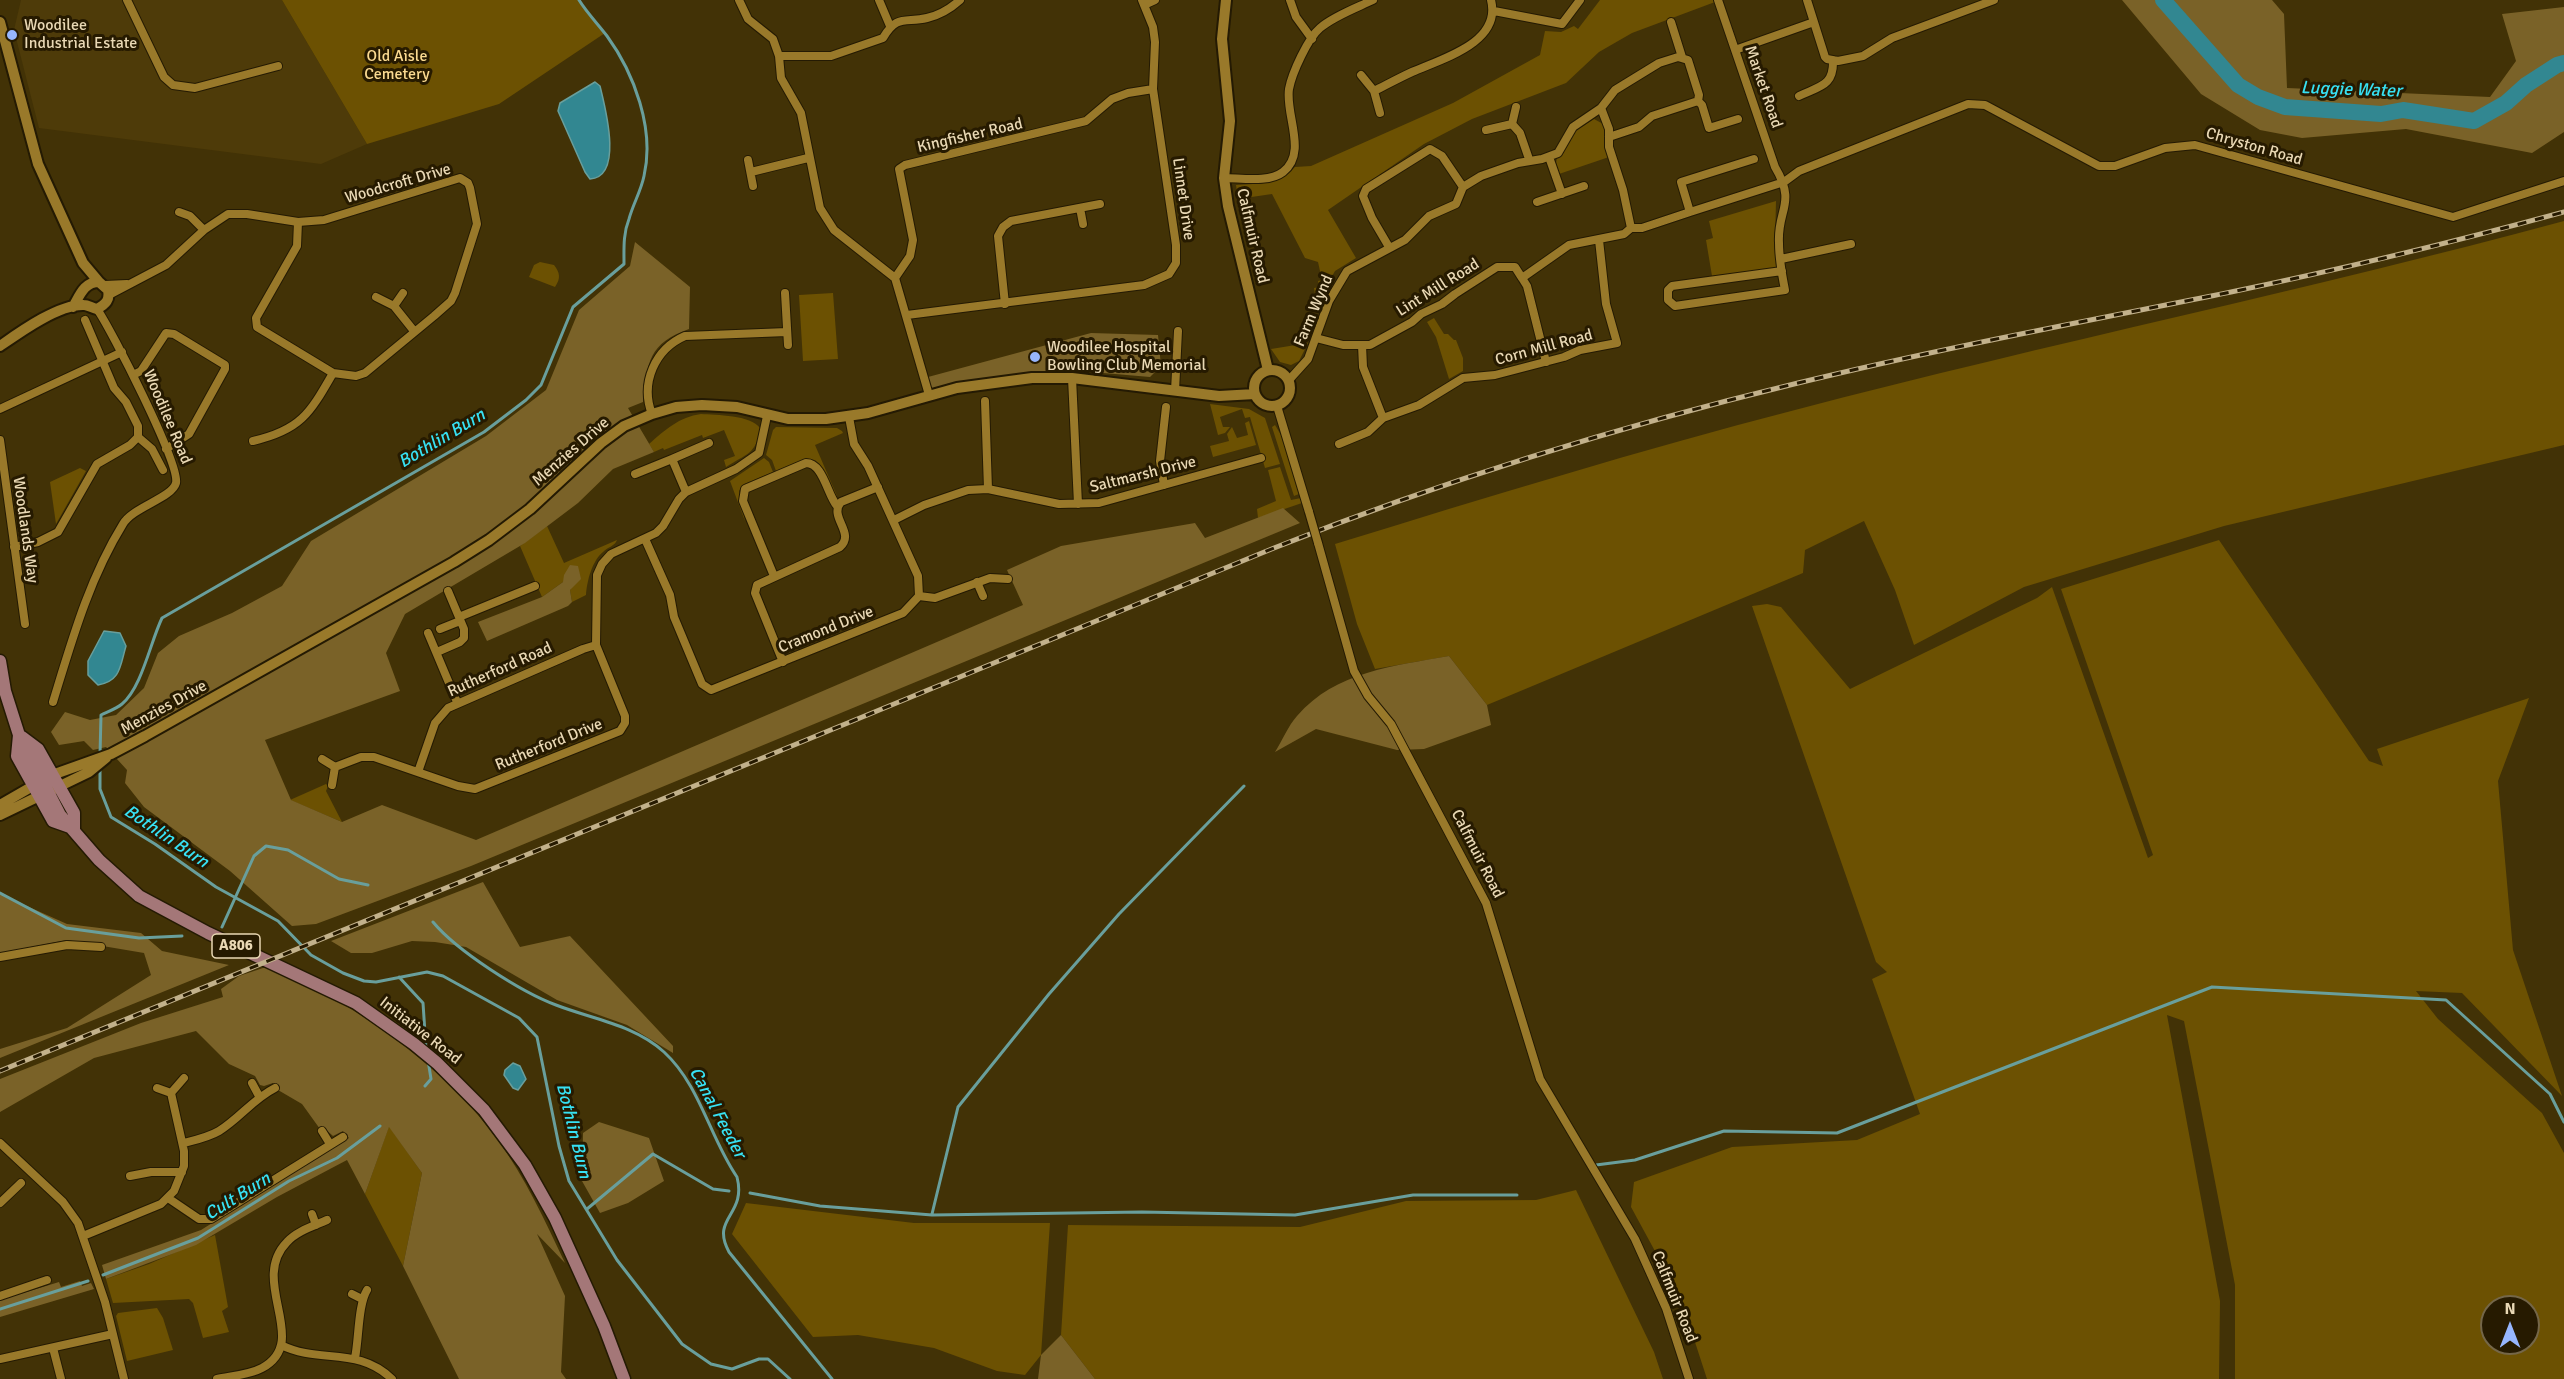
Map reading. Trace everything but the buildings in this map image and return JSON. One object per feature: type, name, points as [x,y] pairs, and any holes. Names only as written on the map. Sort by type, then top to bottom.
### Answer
[{"type":"main road","name":"Initiative Road","points":[[0,661],[4,691],[19,735],[17,756],[74,813],[74,829]]},
{"type":"main road","name":"Initiative Road","points":[[19,735],[38,749],[52,821],[74,829],[99,860],[139,896],[199,929],[356,1003],[437,1063],[484,1110],[525,1165],[555,1218],[624,1379]]},
{"type":"street","points":[[127,0],[164,77],[173,85],[195,88],[278,66]]},
{"type":"street","points":[[739,0],[748,19],[773,39],[781,78],[801,113],[808,158],[820,208],[834,230],[895,278],[929,395]]},
{"type":"street","points":[[879,0],[890,26]]},
{"type":"street","points":[[778,56],[831,56],[883,38],[890,26],[907,18],[926,18],[948,11],[960,0]]},
{"type":"street","points":[[1143,3],[1155,0]]},
{"type":"street","name":"Calfmuir Road","points":[[1226,0],[1222,39],[1230,121],[1224,178],[1228,206],[1268,370]]},
{"type":"street","points":[[1290,0],[1296,17],[1312,39]]},
{"type":"street","points":[[1224,178],[1266,178],[1282,173],[1293,160],[1295,136],[1289,111],[1289,89],[1296,68],[1320,28],[1373,0]]},
{"type":"street","points":[[1374,92],[1449,57],[1474,42],[1488,25],[1494,11],[1491,0]]},
{"type":"street","points":[[1494,11],[1562,24],[1580,0]]},
{"type":"street","name":"Market Road","points":[[1718,0],[1775,167],[1784,182]]},
{"type":"street","points":[[1808,0],[1825,57],[1833,60],[1863,56],[1892,38],[1994,0]]},
{"type":"street","name":"Linnet Drive","points":[[906,315],[1144,285],[1169,274],[1176,263],[1174,221],[1153,89],[1155,42],[1153,27],[1143,3]]},
{"type":"street","points":[[0,22],[38,164],[83,263],[103,295]]},
{"type":"street","points":[[1671,22],[1682,57]]},
{"type":"street","points":[[1736,50],[1814,22]]},
{"type":"street","points":[[1562,194],[1549,157],[1561,151],[1573,127],[1601,108],[1616,90],[1649,68],[1682,57],[1688,60],[1699,95],[1698,101]]},
{"type":"street","points":[[1799,96],[1829,81],[1833,74],[1833,60]]},
{"type":"street","points":[[1362,75],[1374,92],[1380,113]]},
{"type":"street","name":"Kingfisher Road","points":[[895,278],[910,256],[913,240],[899,169],[905,165],[1086,122],[1112,99],[1128,93],[1153,89]]},
{"type":"street","points":[[1698,101],[1702,105],[1709,128],[1738,119]]},
{"type":"street","points":[[1609,137],[1639,128],[1652,116],[1698,101]]},
{"type":"street","name":"Chryston Road","points":[[1631,228],[1642,228],[1784,182],[1799,171],[1968,104],[1985,105],[2099,166],[2115,166],[2165,148],[2195,145],[2453,217],[2564,181]]},
{"type":"street","points":[[1512,124],[1516,107]]},
{"type":"street","points":[[1546,362],[1527,286],[1522,278],[1564,247],[1624,234],[1631,228],[1623,190],[1609,147],[1609,129],[1601,108]]},
{"type":"street","points":[[1486,130],[1512,124]]},
{"type":"street","points":[[1512,124],[1523,138],[1529,159]]},
{"type":"street","points":[[1389,247],[1366,206],[1363,196],[1366,189],[1430,148],[1442,156],[1463,187]]},
{"type":"street","name":"Farm Wynd","points":[[1289,380],[1305,365],[1329,301],[1344,276],[1353,267],[1409,236],[1429,216],[1456,204],[1463,187],[1481,176],[1529,159],[1549,157]]},
{"type":"street","points":[[751,172],[808,158]]},
{"type":"street","points":[[1690,212],[1681,182],[1754,159]]},
{"type":"street","points":[[748,160],[753,186]]},
{"type":"street","name":"Woodcroft Drive","points":[[455,179],[468,183],[475,205],[477,224],[464,269],[451,301],[365,373],[356,376],[333,373],[263,333],[256,325],[256,318],[297,246],[298,222],[324,220],[455,179]]},
{"type":"street","points":[[1782,271],[1672,286],[1667,293],[1668,300],[1675,306],[1785,290],[1779,238],[1787,204],[1784,182]]},
{"type":"street","points":[[1537,202],[1584,186]]},
{"type":"street","points":[[1005,304],[998,236],[1003,227],[1011,220],[1100,204]]},
{"type":"street","points":[[1080,208],[1083,224]]},
{"type":"street","points":[[179,212],[190,216],[204,230]]},
{"type":"street","points":[[0,346],[33,325],[73,307],[86,305],[166,265],[204,230],[222,217],[237,213],[298,222]]},
{"type":"street","name":"Corn Mill Road","points":[[1339,444],[1368,432],[1383,418],[1419,405],[1463,378],[1495,375],[1546,362],[1580,350],[1617,343],[1606,304],[1599,240]]},
{"type":"street","points":[[1780,259],[1851,244]]},
{"type":"street","points":[[83,263],[86,305]]},
{"type":"street","name":"Lint Mill Road","points":[[1317,338],[1343,345],[1376,342],[1412,322],[1421,314],[1442,304],[1497,267],[1515,267],[1522,278]]},
{"type":"street","points":[[84,289],[103,295]]},
{"type":"street","points":[[73,307],[84,289]]},
{"type":"street","points":[[394,306],[404,293]]},
{"type":"street","points":[[785,293],[788,345]]},
{"type":"street","name":"Woodilee Road","points":[[52,702],[87,595],[105,555],[125,521],[141,507],[171,491],[176,483],[175,471],[166,449],[108,324],[103,295]]},
{"type":"street","points":[[376,297],[394,306],[414,330]]},
{"type":"street","points":[[14,547],[38,542],[58,532],[97,464],[130,445],[138,437],[138,426],[126,402],[114,388],[85,320]]},
{"type":"street","points":[[1175,391],[1178,331]]},
{"type":"street","points":[[652,414],[647,400],[648,383],[654,365],[671,342],[685,336],[787,332]]},
{"type":"street","points":[[133,375],[141,372],[166,333],[174,334],[225,365],[225,369],[189,434],[166,449]]},
{"type":"street","points":[[1362,345],[1363,367],[1383,418]]},
{"type":"street","points":[[0,409],[122,352]]},
{"type":"street","points":[[1268,370],[1280,372],[1289,380],[1290,393],[1283,403],[1272,407],[1261,403],[1255,394],[1255,382],[1268,370]]},
{"type":"street","points":[[258,437],[283,433],[302,420],[333,373]]},
{"type":"street","name":"Menzies Drive","points":[[46,786],[87,768],[331,633],[480,546],[530,509],[602,442],[624,426],[652,414],[676,407],[702,405],[737,407],[768,416],[802,420],[849,417],[957,388],[1032,378],[1072,378],[1219,396],[1255,394]]},
{"type":"street","points":[[1072,378],[1078,504]]},
{"type":"street","points":[[985,400],[988,489]]},
{"type":"street","name":"Calfmuir Road","points":[[1277,406],[1354,671],[1368,696],[1391,724],[1486,903],[1540,1079],[1635,1239],[1666,1308],[1689,1379]]},
{"type":"street","points":[[1164,485],[1160,461],[1166,407]]},
{"type":"street","name":"Rutherford Drive","points":[[335,767],[361,757],[374,757],[458,786],[475,789],[620,731],[625,723],[625,716],[596,645],[597,575],[602,564],[611,554],[645,539],[663,526],[686,492],[736,469],[759,453],[768,416]]},
{"type":"street","points":[[849,417],[854,444],[868,466],[918,576],[919,596],[942,596],[990,578],[1008,579]]},
{"type":"street","points":[[138,437],[152,449],[163,470]]},
{"type":"street","name":"Woodlands Way","points":[[0,440],[26,624]]},
{"type":"street","points":[[635,474],[709,443]]},
{"type":"street","name":"Saltmarsh Drive","points":[[894,520],[924,505],[968,490],[988,489],[1059,504],[1099,503],[1261,458]]},
{"type":"street","points":[[672,459],[686,492]]},
{"type":"street","points":[[774,576],[743,501],[745,489],[810,463],[817,467],[831,499],[837,506],[845,534],[844,544],[774,576],[759,582],[755,593],[783,662]]},
{"type":"street","points":[[837,506],[841,502],[878,487]]},
{"type":"street","name":"Cramond Drive","points":[[645,539],[670,596],[674,617],[704,687],[714,690],[895,617],[910,607],[919,596]]},
{"type":"street","points":[[977,582],[982,596]]},
{"type":"street","points":[[440,629],[535,586]]},
{"type":"street","points":[[437,652],[464,638],[460,619],[448,591]]},
{"type":"street","points":[[428,633],[457,702]]},
{"type":"street","name":"Rutherford Road","points":[[418,772],[435,723],[448,708],[457,702],[596,645]]},
{"type":"street","points":[[322,759],[335,767],[332,785]]},
{"type":"street","points":[[0,805],[46,786]]},
{"type":"street","points":[[0,815],[46,786]]},
{"type":"street","points":[[0,957],[67,945],[101,947]]},
{"type":"street","points":[[171,1093],[184,1078]]},
{"type":"street","points":[[252,1083],[259,1096]]},
{"type":"street","points":[[157,1088],[171,1093]]},
{"type":"street","points":[[184,1143],[204,1138],[220,1130],[259,1096],[275,1088]]},
{"type":"street","points":[[83,1236],[161,1204],[168,1198],[182,1172],[184,1143],[171,1093]]},
{"type":"street","points":[[322,1131],[330,1144]]},
{"type":"street","points":[[168,1198],[199,1219],[211,1220],[343,1137]]},
{"type":"street","points":[[0,1143],[63,1202],[75,1217],[113,1334],[124,1379]]},
{"type":"street","points":[[130,1176],[151,1172],[182,1172]]},
{"type":"street","points":[[0,1203],[21,1183]]},
{"type":"street","points":[[312,1214],[316,1225]]},
{"type":"street","points":[[217,1379],[264,1367],[280,1345],[284,1332],[272,1283],[274,1267],[287,1242],[327,1220]]},
{"type":"street","points":[[0,1296],[47,1280]]},
{"type":"street","points":[[355,1358],[362,1299],[367,1290]]},
{"type":"street","points":[[352,1294],[362,1299]]},
{"type":"street","points":[[0,1359],[113,1334]]},
{"type":"street","points":[[280,1345],[311,1355],[355,1358],[377,1367],[392,1379]]},
{"type":"street","points":[[53,1348],[61,1379]]},
{"type":"shaded area","name":"Woodilee Industrial Estate","points":[[21,0],[282,0],[367,144],[321,164],[39,128],[14,30]]},
{"type":"shaded area","points":[[2122,0],[2272,0],[2284,14],[2287,88],[2490,97],[2516,61],[2502,14],[2564,7],[2564,132],[2532,153],[2406,129],[2302,138],[2260,130],[2201,94]]},
{"type":"shaded area","points":[[635,242],[690,287],[689,329],[658,348],[649,365],[643,402],[628,408],[654,452],[613,469],[578,503],[525,543],[405,614],[386,653],[400,691],[265,740],[291,800],[342,822],[382,805],[476,840],[1023,605],[1007,570],[1061,546],[1195,523],[1205,538],[1283,508],[1300,523],[471,866],[316,924],[292,926],[230,871],[144,807],[125,783],[127,770],[106,747],[93,750],[84,741],[59,745],[51,732],[65,712],[90,720],[116,715],[144,688],[158,653],[179,636],[232,613],[282,586],[311,541],[486,436],[546,390],[579,310],[630,266]]},
{"type":"shaded area","points":[[1091,333],[1158,335],[1161,366],[1150,377],[1080,371],[1029,373],[932,392],[928,377]]},
{"type":"shaded area","points":[[570,565],[578,566],[581,579],[570,590],[572,602],[568,606],[487,641],[478,622],[542,597],[563,582]]},
{"type":"shaded area","points":[[1449,656],[1487,705],[1491,725],[1424,749],[1397,750],[1316,729],[1275,752],[1297,716],[1329,689],[1367,673]]},
{"type":"shaded area","points":[[483,882],[520,947],[570,936],[673,1046],[673,1053],[627,1025],[557,1000],[466,947],[412,941],[372,953],[351,953],[331,941]]},
{"type":"shaded area","points":[[0,894],[67,924],[141,933],[162,951],[229,965],[0,1058],[0,1049],[67,1028],[151,975],[144,953],[67,940],[0,953]]},
{"type":"shaded area","points":[[269,966],[343,1004],[385,1032],[446,1081],[497,1139],[526,1184],[565,1263],[537,1234],[565,1296],[561,1372],[566,1379],[459,1379],[403,1266],[422,1173],[389,1127],[365,1194],[347,1160],[277,1197],[196,1245],[106,1279],[102,1265],[201,1230],[349,1138],[343,1131],[333,1136],[324,1128],[320,1129],[302,1104],[278,1090],[273,1083],[260,1085],[255,1076],[229,1064],[196,1031],[94,1058],[0,1112],[0,1079],[141,1023],[223,997],[221,989],[239,976]]},
{"type":"shaded area","points":[[599,1122],[649,1138],[664,1181],[628,1203],[600,1213],[582,1181],[583,1133]]},
{"type":"shaded area","points":[[80,1281],[82,1286],[91,1283],[94,1289],[0,1317],[0,1300],[59,1282],[61,1287]]},
{"type":"shaded area","points":[[1061,1335],[1095,1379],[1038,1379],[1041,1355]]},
{"type":"green space","name":"Old Aisle Cemetery","points":[[282,0],[579,0],[605,33],[499,104],[367,144]]},
{"type":"green space","points":[[1600,0],[1713,0],[1715,2],[1632,33],[1599,52],[1566,83],[1472,119],[1424,144],[1328,210],[1356,258],[1335,271],[1326,287],[1325,296],[1315,294],[1314,288],[1319,287],[1318,281],[1322,280],[1318,262],[1305,258],[1272,194],[1238,199],[1236,185],[1274,181],[1295,167],[1311,166],[1453,103],[1540,55],[1545,31],[1561,32],[1574,26],[1578,29]]},
{"type":"green space","points":[[1594,119],[1605,125],[1605,146],[1609,157],[1559,174],[1557,158],[1563,153],[1575,131]]},
{"type":"green space","points":[[1776,201],[1775,244],[1778,268],[1712,276],[1706,240],[1713,238],[1709,221]]},
{"type":"green space","points":[[2564,221],[2564,445],[2224,526],[2024,587],[1914,645],[1895,590],[1864,521],[1805,550],[1803,573],[1487,705],[1449,656],[1375,669],[1357,624],[1335,544],[1507,491],[1737,425],[1891,385],[2372,270]]},
{"type":"green space","points":[[540,262],[554,265],[559,273],[555,287],[529,277],[534,265]]},
{"type":"green space","points":[[833,293],[838,359],[803,361],[799,295]]},
{"type":"green space","points":[[1434,318],[1444,334],[1456,340],[1463,358],[1463,371],[1449,379],[1436,337],[1427,322]]},
{"type":"green space","points":[[1308,343],[1299,361],[1291,365],[1280,362],[1271,349]]},
{"type":"green space","points":[[1210,404],[1249,409],[1265,418],[1280,464],[1265,468],[1250,417],[1245,418],[1242,409],[1220,417],[1223,427],[1230,427],[1225,433],[1218,435]]},
{"type":"green space","points":[[701,414],[733,416],[749,420],[760,428],[756,443],[745,456],[726,467],[724,460],[735,456],[724,430],[703,438],[702,435],[654,452],[649,444],[661,434],[679,421]]},
{"type":"green space","points":[[1249,421],[1256,445],[1213,457],[1210,446],[1229,441],[1227,434],[1232,427],[1237,438],[1248,435],[1245,423]]},
{"type":"green space","points":[[1275,425],[1284,440],[1299,494],[1294,496],[1272,427]]},
{"type":"green space","points":[[776,427],[837,428],[842,431],[843,433],[815,445],[837,496],[834,495],[823,472],[814,462],[800,462],[776,471],[772,460],[766,455],[773,430]]},
{"type":"green space","points":[[764,458],[769,462],[773,472],[744,484],[739,491],[745,521],[730,481]]},
{"type":"green space","points":[[1280,467],[1291,500],[1301,498],[1302,503],[1258,518],[1257,509],[1276,501],[1268,470]]},
{"type":"green space","points":[[80,468],[86,471],[56,524],[50,482]]},
{"type":"green space","points":[[547,526],[564,563],[617,540],[599,556],[593,566],[586,595],[572,602],[570,590],[576,581],[563,582],[542,597],[520,546]]},
{"type":"green space","points":[[2219,540],[2369,761],[2383,766],[2377,749],[2529,698],[2498,781],[2513,950],[2562,1096],[2462,993],[2416,991],[2438,1019],[2542,1113],[2564,1153],[2564,1379],[2235,1379],[2235,1285],[2184,1021],[2167,1015],[2220,1301],[2219,1379],[1707,1379],[1681,1299],[1631,1207],[1634,1182],[1732,1147],[1857,1140],[1920,1114],[1872,979],[1887,972],[1876,962],[1752,606],[1767,604],[1781,607],[1850,689],[2037,598],[2052,587],[2148,858],[2153,855],[2061,589]]},
{"type":"green space","points":[[326,784],[328,786],[326,791],[342,822],[290,800]]},
{"type":"green space","points":[[389,1126],[422,1173],[403,1266],[365,1194]]},
{"type":"green space","points":[[1576,1190],[1654,1352],[1663,1379],[1095,1379],[1061,1335],[1068,1225],[1300,1227],[1406,1201],[1536,1200]]},
{"type":"green space","points":[[746,1203],[914,1223],[1050,1223],[1041,1355],[1025,1375],[997,1371],[934,1348],[858,1335],[813,1337],[732,1234]]},
{"type":"green space","points":[[215,1235],[228,1307],[222,1311],[229,1332],[203,1338],[193,1303],[189,1299],[113,1303],[106,1279],[149,1264]]},
{"type":"green space","points":[[157,1308],[163,1318],[173,1350],[127,1361],[116,1316],[118,1313]]},
{"type":"water","points":[[595,82],[600,86],[610,140],[607,167],[600,175],[590,179],[558,111],[560,103]]},
{"type":"water","points":[[104,631],[120,633],[126,646],[118,672],[111,680],[98,685],[88,675],[88,661]]},
{"type":"water","points":[[513,1063],[520,1066],[526,1079],[518,1090],[513,1088],[504,1075],[505,1070]]},
{"type":"waterway","name":"Bothlin Burn","points":[[100,755],[101,715],[122,704],[135,687],[162,618],[484,432],[526,400],[541,385],[573,307],[624,264],[626,230],[643,182],[647,158],[644,121],[640,102],[626,67],[607,36],[579,0]]},
{"type":"waterway","name":"Luggie Water","points":[[2163,0],[2238,85],[2258,97],[2285,107],[2381,114],[2403,110],[2474,121],[2506,103],[2526,85],[2564,63]]},
{"type":"waterway","name":"Bothlin Burn","points":[[100,767],[100,789],[111,817],[155,844],[216,887],[278,921],[311,955],[343,973],[364,981],[376,982],[427,972],[443,976],[519,1018],[537,1037],[559,1146],[569,1181],[617,1260],[682,1344],[711,1364],[732,1369],[759,1359],[768,1359],[790,1379]]},
{"type":"waterway","points":[[932,1214],[958,1107],[1049,994],[1119,914],[1244,786]]},
{"type":"waterway","name":"Canal Feeder","points":[[222,927],[254,856],[266,846],[288,850],[339,879],[368,885]]},
{"type":"waterway","name":"Canal Feeder","points":[[0,893],[66,928],[139,938],[182,936]]},
{"type":"waterway","name":"Canal Feeder","points":[[433,922],[473,958],[508,981],[556,1005],[640,1035],[664,1052],[676,1065],[696,1096],[719,1146],[737,1177],[739,1190],[737,1200],[724,1231],[724,1240],[729,1252],[832,1379]]},
{"type":"waterway","name":"Cult Burn","points":[[399,977],[423,1003],[426,1048]]},
{"type":"waterway","points":[[1596,1165],[1635,1160],[1724,1131],[1837,1133],[2212,987],[2446,1000],[2550,1094],[2564,1122]]},
{"type":"waterway","name":"Cult Burn","points":[[425,1086],[431,1079],[428,1060]]},
{"type":"waterway","name":"Cult Burn","points":[[103,1275],[198,1238],[289,1181],[337,1158],[380,1126]]},
{"type":"waterway","points":[[587,1209],[653,1154],[713,1189],[729,1191]]},
{"type":"waterway","points":[[750,1193],[820,1206],[932,1215],[1142,1212],[1295,1215],[1413,1195],[1517,1195]]},
{"type":"waterway","name":"Cult Burn","points":[[0,1309],[88,1281]]},
{"type":"railway","points":[[0,1071],[1274,548],[1468,477],[1665,417],[1798,383],[1960,346],[2315,274],[2564,212]]},
{"type":"place","name":"Woodilee Industrial Estate","points":[[12,35]]},
{"type":"place","name":"Woodilee Hospital Bowling Club Memorial","points":[[1035,357]]}]
